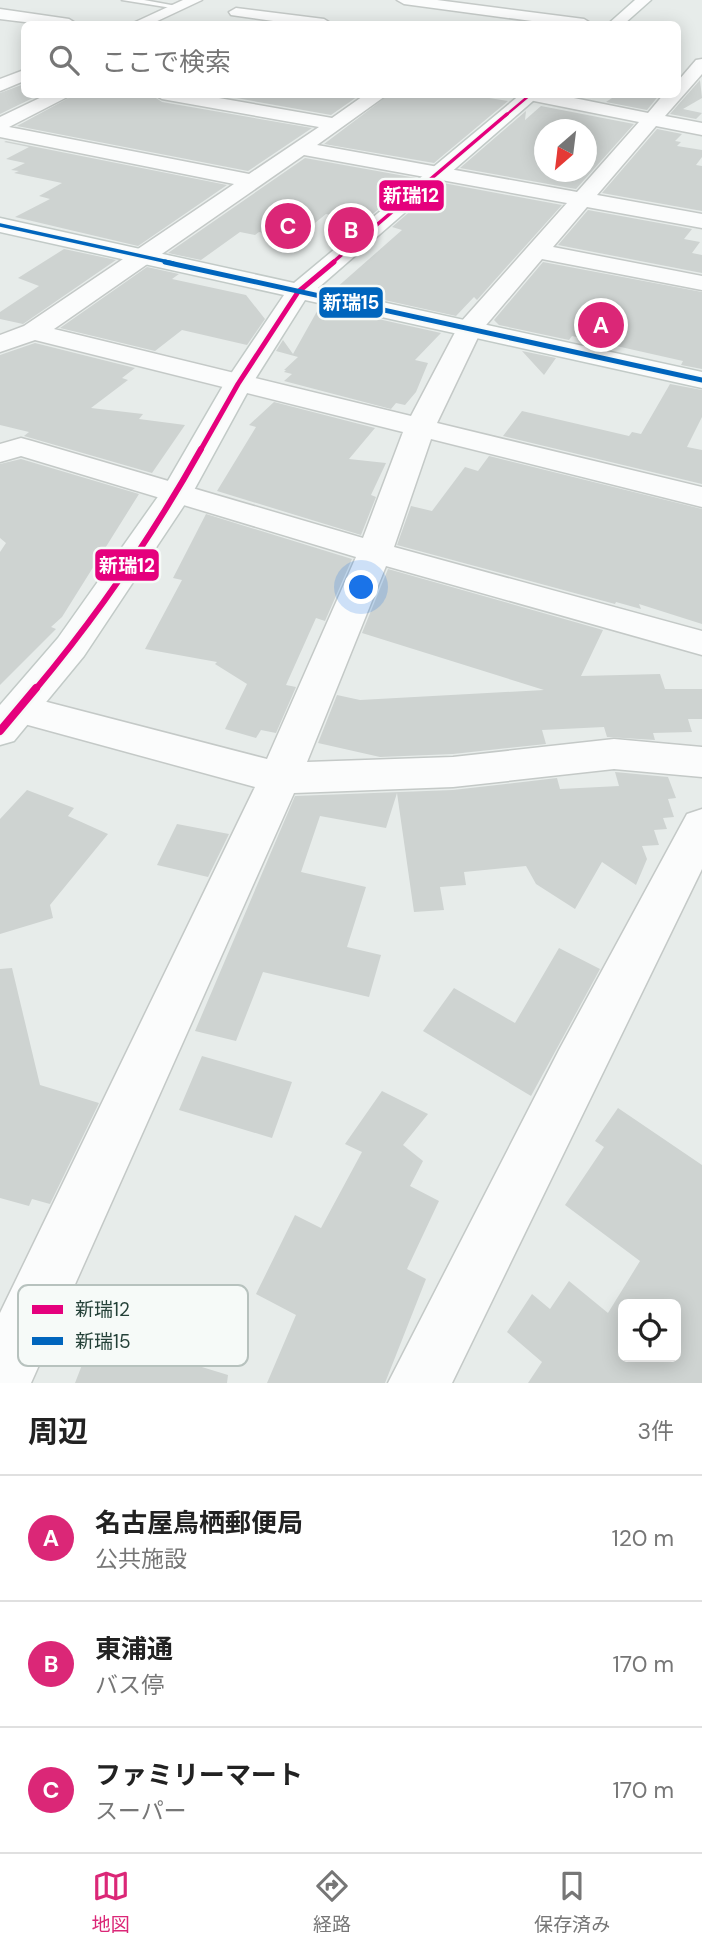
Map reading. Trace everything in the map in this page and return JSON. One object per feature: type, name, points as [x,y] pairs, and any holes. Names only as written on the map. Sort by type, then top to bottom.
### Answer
[{"type":"street","points":[[146,21],[195,0]]},
{"type":"street","points":[[218,20],[261,0]]},
{"type":"street","points":[[404,0],[560,21]]},
{"type":"street","points":[[487,21],[519,0]]},
{"type":"street","points":[[619,21],[644,0]]},
{"type":"street","points":[[236,12],[302,21]]},
{"type":"street","points":[[0,14],[48,21]]},
{"type":"street","points":[[681,82],[700,55]]},
{"type":"street","points":[[0,86],[21,76]]},
{"type":"street","points":[[0,124],[55,98]]},
{"type":"street","points":[[185,98],[335,124]]},
{"type":"street","points":[[0,344],[33,332],[141,255],[373,98]]},
{"type":"street","points":[[526,98],[298,292],[238,384],[177,492],[71,647],[10,720],[280,778],[453,772],[614,754],[702,762]]},
{"type":"street","points":[[598,98],[668,101],[702,129]]},
{"type":"street","points":[[45,1285],[280,778],[375,552],[420,427],[469,329],[668,101]]},
{"type":"street","points":[[0,131],[251,181]]},
{"type":"street","points":[[299,148],[702,221]]},
{"type":"street","points":[[0,225],[702,380]]},
{"type":"street","points":[[535,251],[702,283]]},
{"type":"street","points":[[33,332],[702,496]]},
{"type":"street","points":[[0,453],[21,447],[375,552],[702,643]]},
{"type":"street","points":[[419,1383],[702,826]]},
{"type":"street","points":[[0,1381],[18,1342]]},
{"type":"lane","points":[[126,0],[178,7]]},
{"type":"building","points":[[700,80],[702,98],[683,109],[702,113],[696,119],[670,114]]},
{"type":"building","points":[[21,85],[21,98],[33,98],[0,114],[0,93]]},
{"type":"building","points":[[69,98],[156,98],[162,102],[312,128],[248,171],[17,126]]},
{"type":"building","points":[[236,98],[355,98],[331,115]]},
{"type":"building","points":[[385,98],[489,98],[508,101],[434,163],[324,144]]},
{"type":"building","points":[[612,98],[657,98],[647,110],[606,102]]},
{"type":"building","points":[[541,106],[634,124],[597,165],[597,119],[534,119],[534,181],[460,168],[526,111],[525,120]]},
{"type":"building","points":[[657,129],[682,134],[675,141],[681,142],[677,146],[702,150],[702,157],[696,165],[702,166],[702,211],[602,193]]},
{"type":"building","points":[[4,142],[227,185],[138,246],[15,217],[50,199],[39,196],[62,183],[14,173],[19,171],[11,170],[25,163],[6,159],[29,147]]},
{"type":"building","points":[[305,158],[416,178],[363,222],[326,214],[295,239],[259,232],[255,235],[240,232],[201,260],[168,253]]},
{"type":"building","points":[[537,182],[582,182],[576,189]]},
{"type":"building","points":[[443,183],[562,205],[477,300],[474,297],[456,316],[335,289],[402,230],[392,227]]},
{"type":"building","points":[[588,210],[692,229],[684,239],[700,242],[692,253],[702,255],[702,273],[558,245]]},
{"type":"building","points":[[64,249],[116,260],[23,324],[0,319],[0,312],[39,286],[18,278]]},
{"type":"building","points":[[543,262],[702,292],[702,369],[681,365],[683,361],[572,336],[569,340],[499,325],[494,320]]},
{"type":"building","points":[[147,267],[179,274],[172,279],[246,295],[265,319],[247,345],[182,330],[155,351],[60,328]]},
{"type":"building","points":[[320,306],[441,333],[415,360],[428,363],[416,392],[405,405],[396,403],[391,409],[284,381],[292,374],[284,370],[298,357],[276,351],[283,340],[293,354]]},
{"type":"building","points":[[35,343],[135,368],[122,378],[128,380],[91,408],[143,414],[139,419],[185,425],[152,473],[24,436],[29,432],[0,425],[0,355]]},
{"type":"building","points":[[522,351],[556,358],[544,375]]},
{"type":"building","points":[[670,384],[702,390],[702,417],[687,447],[702,450],[702,484],[503,436],[522,411],[629,436],[632,432],[641,434]]},
{"type":"building","points":[[274,402],[375,428],[349,459],[386,463],[371,495],[376,497],[361,535],[217,491],[256,427],[249,425]]},
{"type":"building","points":[[489,456],[702,509],[702,624],[639,604],[641,609],[616,602],[615,604],[397,545],[411,506],[432,511],[465,467],[478,471]]},
{"type":"building","points":[[21,459],[139,494],[62,617],[51,627],[56,629],[0,685],[0,552],[6,543],[0,538],[0,464]]},
{"type":"building","points":[[206,514],[352,559],[325,621],[316,618],[286,685],[296,687],[276,733],[261,730],[256,738],[225,729],[247,684],[215,664],[217,662],[145,649],[182,580],[173,578]]},
{"type":"building","points":[[388,569],[603,630],[581,676],[660,674],[665,689],[702,689],[702,719],[688,719],[692,732],[653,733],[655,740],[607,737],[604,727],[542,730],[546,744],[453,754],[380,757],[318,743],[337,695],[360,700],[544,690],[362,633]]},
{"type":"building","points":[[615,772],[668,777],[676,798],[668,799],[674,817],[663,818],[667,829],[654,830],[659,845],[642,846],[647,859],[636,885],[602,862],[575,909],[536,884],[526,866],[464,872],[466,885],[440,887],[444,910],[414,912],[397,793],[386,828],[320,816],[301,872],[366,887],[347,947],[381,955],[369,997],[263,972],[236,1041],[195,1031],[295,796],[453,790],[557,778],[560,789],[619,786]]},
{"type":"building","points":[[27,790],[74,808],[68,816],[108,834],[50,905],[53,918],[0,934],[0,819]]},
{"type":"building","points":[[177,824],[229,834],[208,877],[157,865]]},
{"type":"building","points":[[559,948],[600,969],[531,1096],[423,1031],[454,988],[515,1023]]},
{"type":"building","points":[[12,968],[40,1085],[99,1103],[50,1204],[32,1199],[29,1206],[0,1198],[0,969]]},
{"type":"building","points":[[202,1056],[292,1082],[272,1138],[179,1110]]},
{"type":"building","points":[[382,1091],[428,1114],[403,1145],[423,1161],[410,1186],[439,1201],[407,1269],[426,1279],[385,1383],[267,1383],[296,1315],[256,1294],[295,1215],[321,1228],[362,1152],[345,1144]]},
{"type":"building","points":[[618,1108],[702,1165],[702,1383],[528,1383],[542,1362],[507,1332],[532,1294],[550,1309],[569,1281],[608,1313],[640,1261],[565,1205],[604,1147],[595,1141]]},
{"type":"building","points":[[82,1366],[199,1366],[228,1375],[227,1383],[75,1383]]},
{"type":"transit line","name":"新瑞12","points":[[0,731],[71,647],[177,492],[238,384],[298,292],[526,98]]},
{"type":"transit line","name":"新瑞15","points":[[0,225],[702,380]]},
{"type":"place","name":"ファミリーマート","points":[[288,226]]},
{"type":"place","name":"東浦通","points":[[351,230]]},
{"type":"place","name":"名古屋鳥栖郵便局","points":[[601,325]]}]
